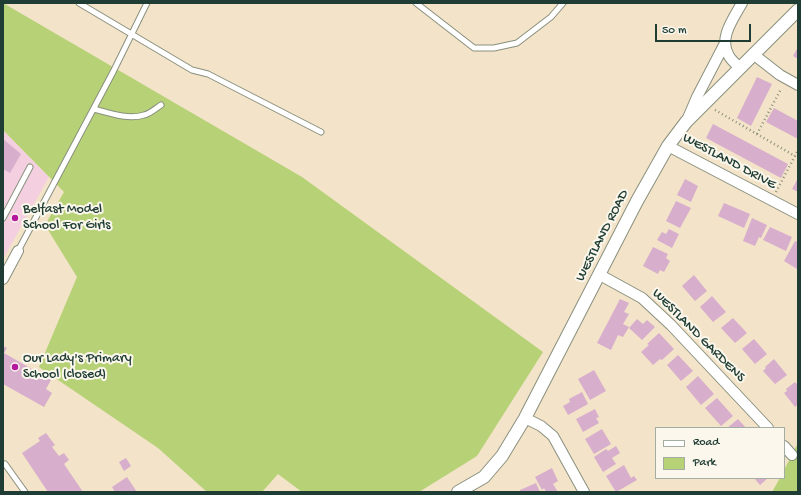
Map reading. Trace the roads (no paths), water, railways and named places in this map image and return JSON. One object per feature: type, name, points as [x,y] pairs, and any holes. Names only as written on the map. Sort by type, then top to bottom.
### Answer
[{"type":"street","points":[[686,122],[724,45],[727,31],[742,3]]},
{"type":"street","name":"WESTLAND ROAD","points":[[458,492],[484,477],[502,456],[525,418],[637,201],[668,146],[686,122],[798,10]]},
{"type":"street","points":[[724,45],[729,57],[740,68]]},
{"type":"street","points":[[753,54],[780,75],[798,85]]},
{"type":"street","name":"WESTLAND DRIVE","points":[[668,146],[798,214]]},
{"type":"street","points":[[3,279],[18,251]]},
{"type":"street","name":"WESTLAND GARDENS","points":[[600,275],[642,298],[671,325],[767,427]]},
{"type":"street","points":[[525,418],[541,426],[553,436],[584,492]]},
{"type":"street","points":[[785,447],[792,454]]},
{"type":"lane","points":[[79,3],[192,70],[208,74],[321,132]]},
{"type":"lane","points":[[18,251],[94,109],[147,3]]},
{"type":"lane","points":[[416,3],[474,48],[494,48],[517,43],[551,17],[563,3]]},
{"type":"lane","points":[[94,109],[116,115],[134,116],[145,115],[161,105]]},
{"type":"lane","points":[[3,218],[30,167]]},
{"type":"lane","points":[[5,464],[25,492]]},
{"type":"place","name":"Belfast Model School For Girls","points":[[15,218]]},
{"type":"place","name":"Our Lady's Primary School (closed)","points":[[15,367]]}]
